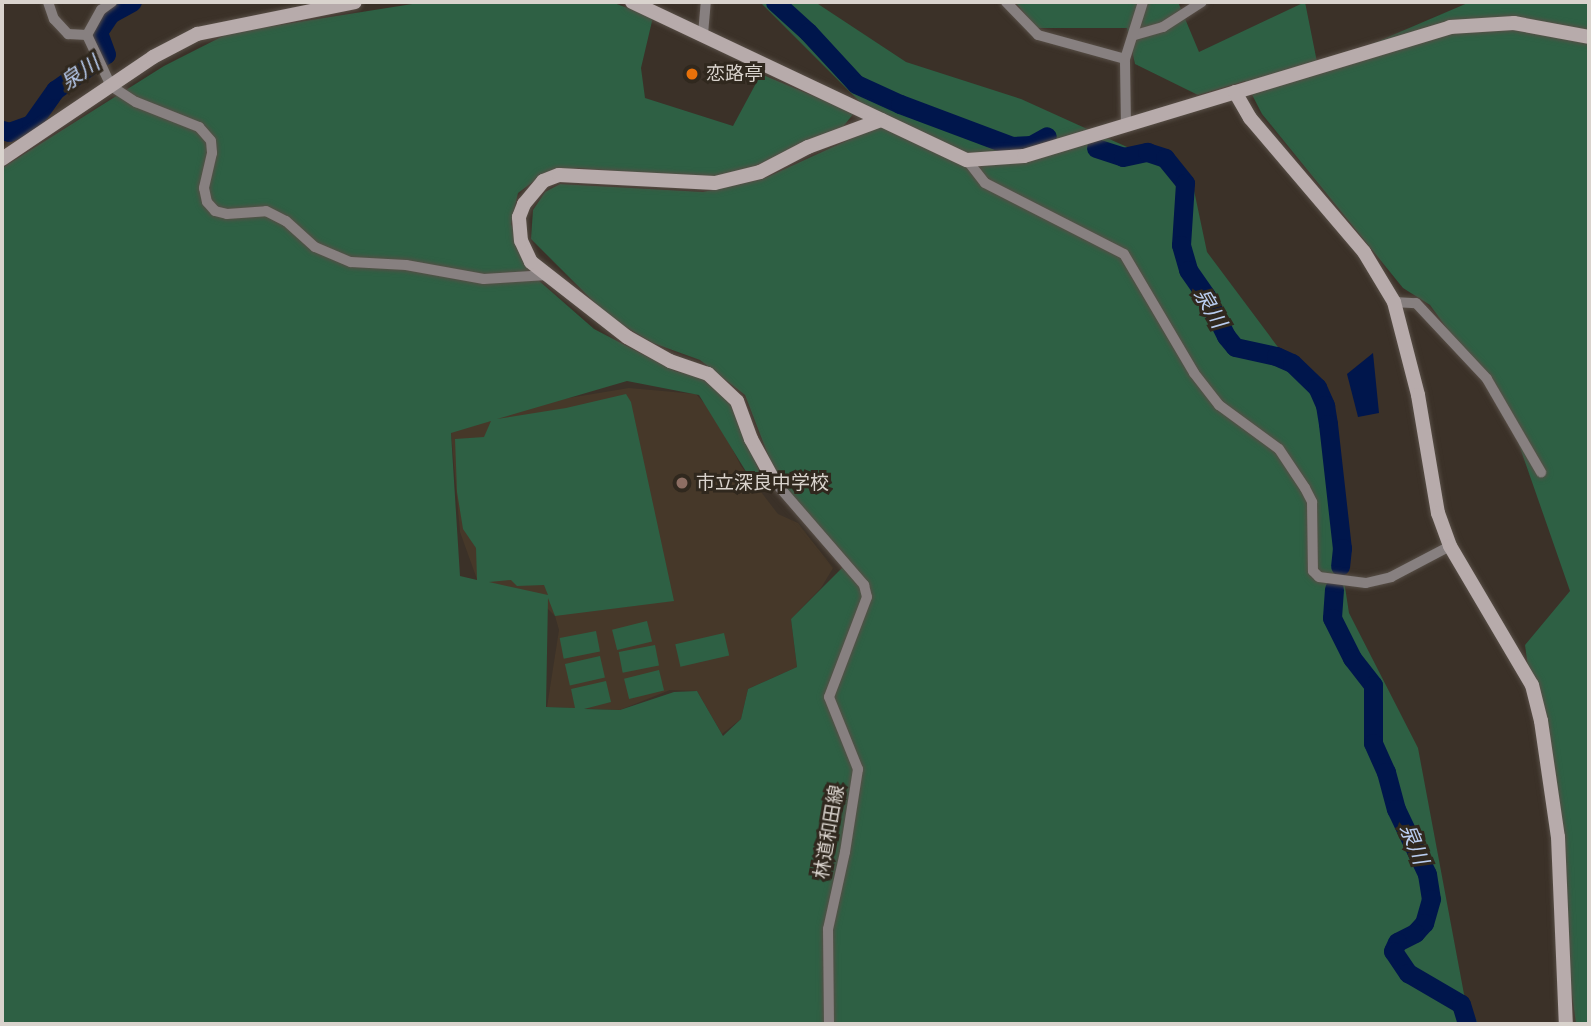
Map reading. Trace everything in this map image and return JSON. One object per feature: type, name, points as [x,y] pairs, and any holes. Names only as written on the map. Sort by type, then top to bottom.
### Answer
[{"type":"street","points":[[48,2],[54,19],[68,34],[87,35]]},
{"type":"street","points":[[87,35],[101,10],[112,2]]},
{"type":"street","points":[[2,159],[153,57],[197,34],[355,2]]},
{"type":"street","points":[[632,2],[968,160],[1024,156],[1450,27],[1514,23],[1589,37]]},
{"type":"street","points":[[703,34],[706,2]]},
{"type":"street","points":[[1006,2],[1038,35],[1125,59]]},
{"type":"street","points":[[1126,126],[1125,59],[1135,35],[1143,2]]},
{"type":"street","points":[[1135,35],[1163,27],[1202,2]]},
{"type":"street","points":[[87,35],[111,86],[136,103],[199,127],[211,141],[212,153],[204,188],[207,202],[215,211],[226,214],[266,211],[286,221],[315,247],[351,262],[406,265],[484,279],[547,275]]},
{"type":"street","points":[[1235,92],[1250,118],[1364,252],[1395,302],[1418,395],[1438,513],[1450,546],[1532,685],[1541,721],[1558,837],[1566,1024]]},
{"type":"street","points":[[774,481],[751,439],[737,401],[708,374],[670,361],[627,337],[531,262],[521,241],[519,217],[524,204],[543,181],[567,176],[715,183],[760,172],[808,146],[881,120]]},
{"type":"street","points":[[968,160],[985,183],[1124,254],[1202,384],[1219,405],[1279,449],[1305,488],[1312,502],[1313,571],[1319,577],[1366,583],[1391,577],[1450,546]]},
{"type":"street","points":[[1395,302],[1416,303],[1487,379],[1541,472]]},
{"type":"street","name":"林道和田線","points":[[774,481],[864,584],[867,597],[829,697],[858,769],[847,842],[828,929],[830,1024]]},
{"type":"shaded area","points":[[1373,353],[1379,413],[1358,417],[1347,374]]},
{"type":"shaded area","points":[[629,388],[696,394],[715,415],[741,466],[778,514],[798,523],[833,568],[821,588],[791,619],[797,667],[748,689],[741,719],[722,734],[697,691],[670,690],[620,710],[547,707],[559,630],[555,616],[536,597],[478,582],[460,532],[451,432],[514,407]]},
{"type":"green space","points":[[425,2],[611,2],[653,17],[641,68],[645,98],[733,126],[761,74],[854,113],[842,128],[748,169],[710,178],[578,168],[546,172],[518,193],[511,224],[537,279],[594,329],[675,371],[700,377],[729,401],[762,477],[750,478],[699,395],[627,381],[497,419],[566,408],[626,394],[631,402],[674,601],[555,616],[548,598],[546,707],[575,708],[571,689],[606,681],[611,702],[584,709],[620,710],[674,692],[697,691],[723,736],[741,719],[748,689],[797,667],[791,619],[846,564],[778,481],[745,395],[700,360],[653,343],[609,317],[531,239],[533,210],[545,192],[560,184],[703,192],[763,179],[870,130],[865,107],[760,2],[815,2],[906,62],[1021,99],[1191,176],[1207,252],[1316,398],[1349,613],[1418,748],[1464,994],[1478,1024],[2,1024],[2,168],[164,66],[229,33]],"holes":[[[491,421],[484,437],[455,439],[457,492],[463,529],[476,548],[477,580],[460,576],[451,433]],[[511,580],[517,586],[544,585],[548,595],[489,582]]]},
{"type":"green space","points":[[1015,2],[1178,2],[1199,52],[1305,2],[1318,67],[1470,2],[1589,2],[1589,1024],[1576,1024],[1525,645],[1570,591],[1508,413],[1430,305],[1403,288],[1262,114],[1245,81],[1198,95],[1135,64],[1127,28],[1037,28]]},
{"type":"green space","points":[[647,621],[652,641],[617,650],[612,630]]},
{"type":"green space","points":[[596,631],[600,652],[564,659],[560,638]]},
{"type":"green space","points":[[724,633],[729,655],[680,667],[675,644]]},
{"type":"green space","points":[[655,645],[659,666],[623,673],[619,652]]},
{"type":"green space","points":[[600,656],[605,677],[570,686],[565,664]]},
{"type":"green space","points":[[659,670],[664,690],[629,699],[624,679]]},
{"type":"waterway","name":"泉川","points":[[2,130],[9,132],[31,124],[55,90],[106,54],[98,32],[110,14],[132,2]]},
{"type":"waterway","name":"泉川","points":[[775,2],[808,32],[856,84],[900,104],[1012,146],[1031,145],[1047,136]]},
{"type":"waterway","name":"泉川","points":[[1096,148],[1123,157],[1147,152],[1165,158],[1185,183],[1181,245],[1188,270],[1206,296],[1226,336],[1235,347],[1276,356],[1292,363],[1317,387],[1325,405],[1328,424],[1342,548],[1340,566]]},
{"type":"waterway","name":"泉川","points":[[1334,589],[1332,618],[1352,658],[1373,685],[1373,743],[1386,772],[1396,809],[1427,874],[1431,899],[1424,923],[1415,933],[1397,942],[1393,951],[1408,973],[1461,1004],[1467,1024]]},
{"type":"place","name":"恋路亭","points":[[692,74]]},
{"type":"place","name":"市立深良中学校","points":[[682,483]]}]
